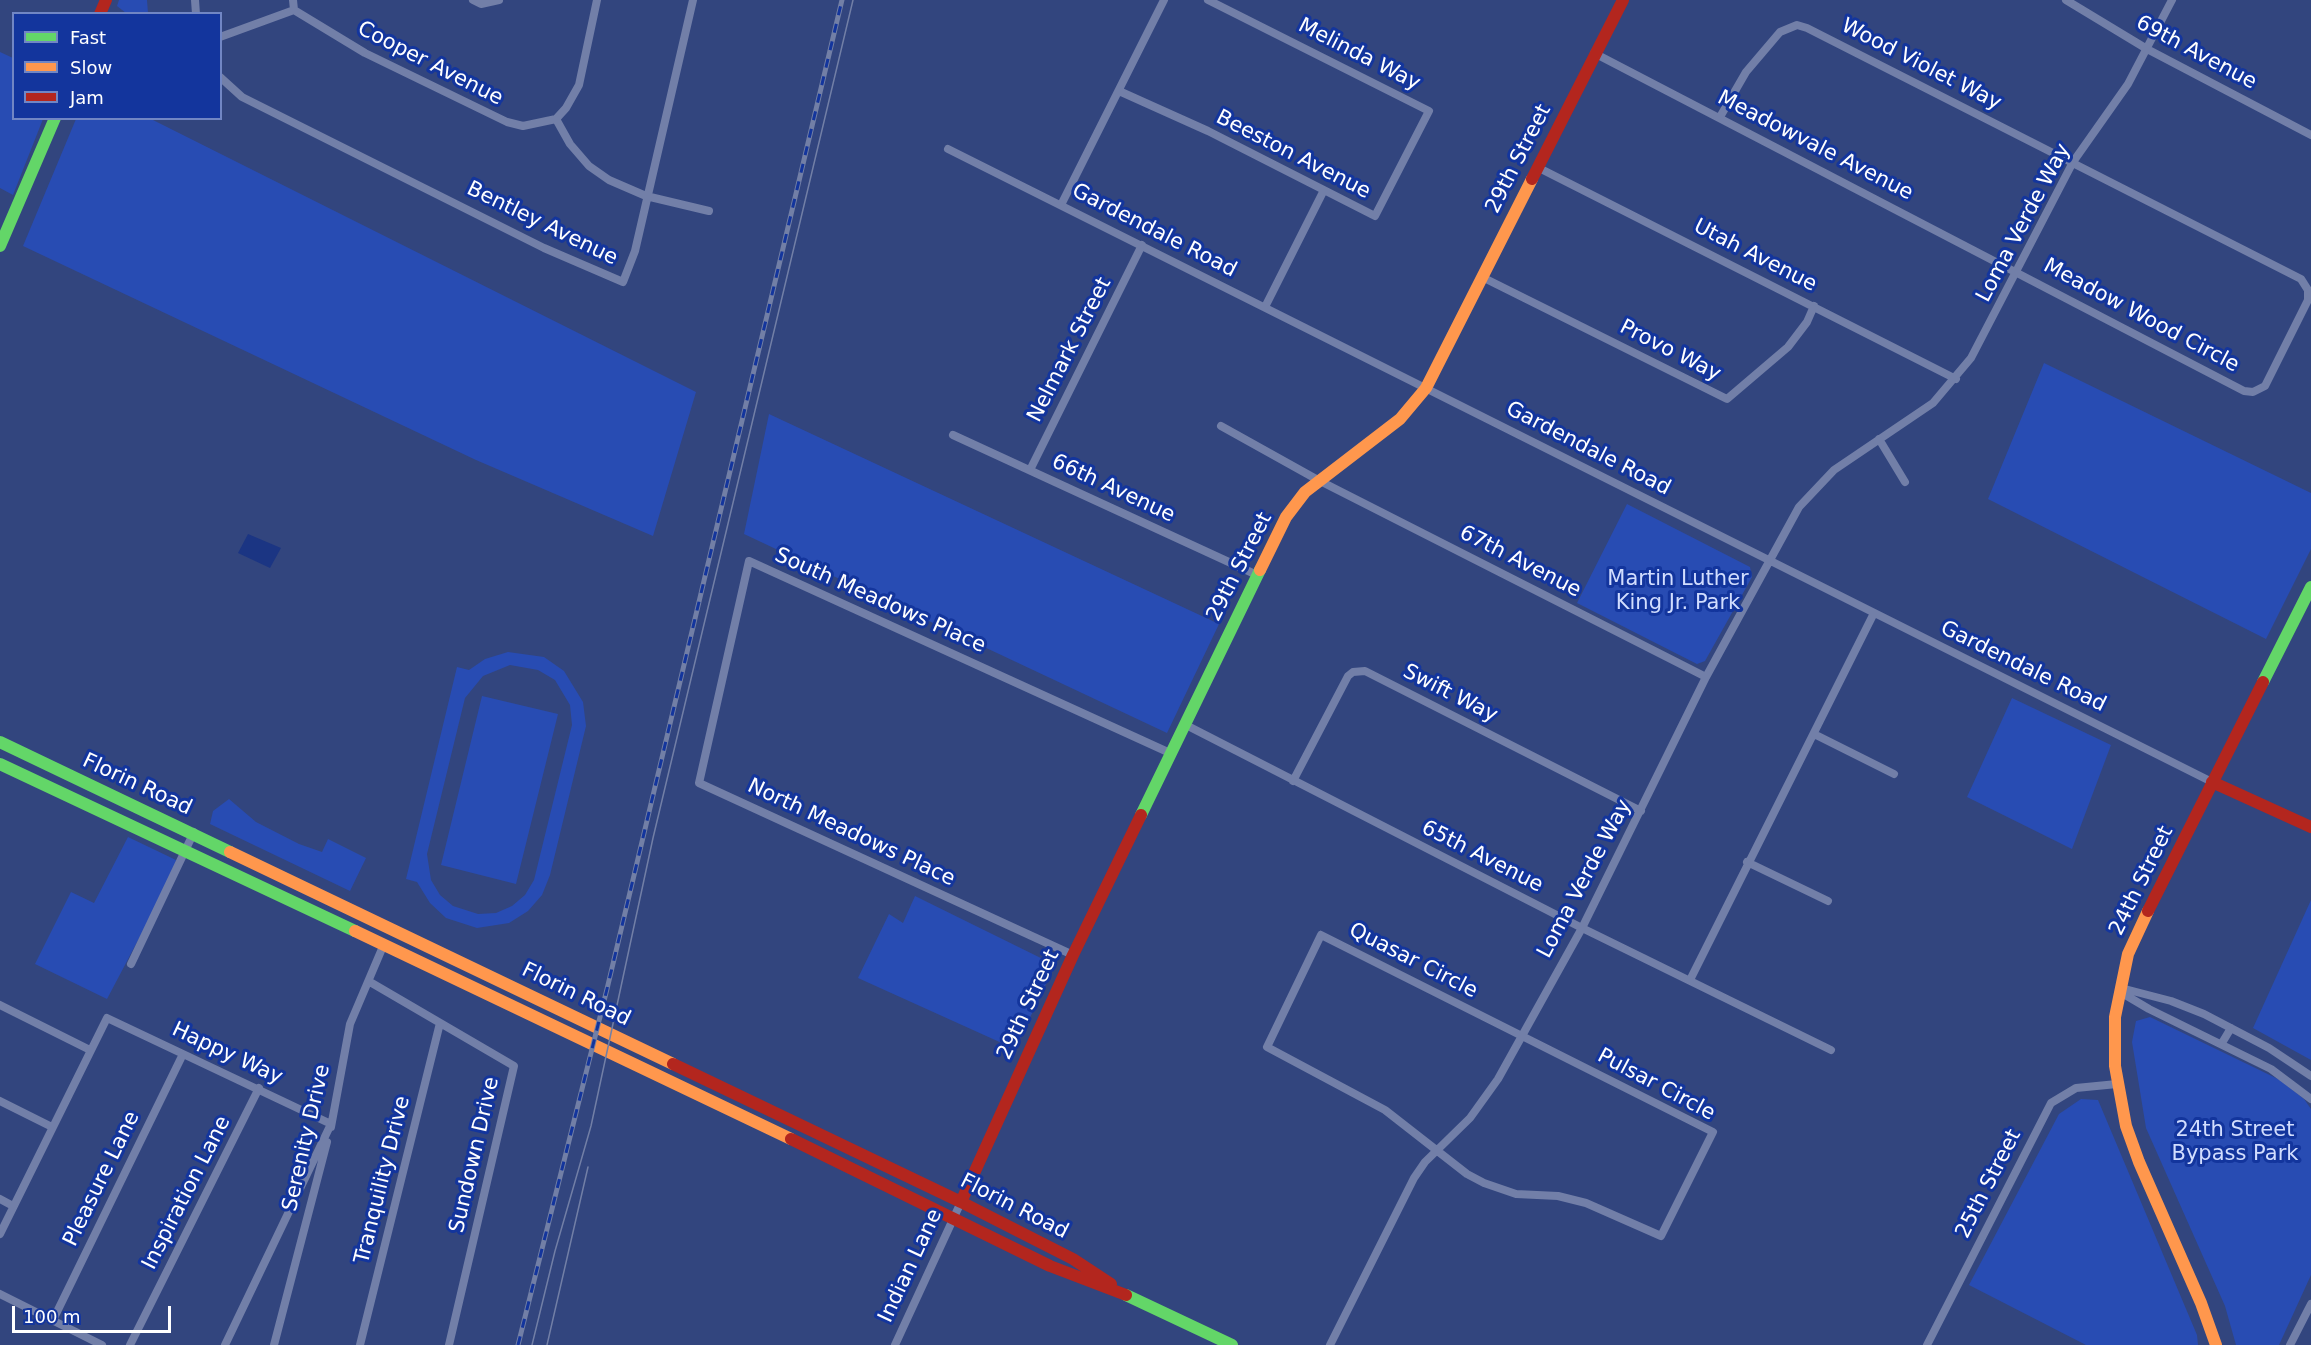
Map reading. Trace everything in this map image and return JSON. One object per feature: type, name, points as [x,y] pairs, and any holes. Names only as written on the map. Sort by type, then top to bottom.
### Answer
[{"type":"main road","name":"29th Street","points":[[961,1202],[1073,955],[1257,575],[1293,507],[1318,480],[1400,419],[1426,388],[1594,53],[1623,0]]},
{"type":"main road","points":[[0,246],[54,120]]},
{"type":"main road","name":"24th Street","points":[[2216,1345],[2201,1303],[2130,1139],[2117,1083],[2114,1041],[2121,988],[2137,932],[2311,587]]},
{"type":"main road","name":"Florin Road","points":[[0,742],[194,832],[961,1202],[1073,1259],[1128,1296]]},
{"type":"main road","name":"Florin Road","points":[[0,764],[186,849],[1066,1273],[1128,1296],[1232,1345]]},
{"type":"main road","points":[[2212,782],[2311,827]]},
{"type":"main road","points":[[384,944],[410,937]]},
{"type":"street","points":[[222,36],[294,10],[293,0]]},
{"type":"street","points":[[473,0],[481,4],[499,0]]},
{"type":"street","points":[[597,0],[579,85],[556,120],[570,144],[589,166],[609,180],[646,196],[709,211]]},
{"type":"street","name":"Bentley Avenue","points":[[222,79],[242,98],[544,248],[623,282],[635,251],[693,0]]},
{"type":"street","points":[[1061,205],[1164,0]]},
{"type":"street","name":"Melinda Way","points":[[1208,0],[1429,111]]},
{"type":"street","name":"69th Avenue","points":[[2066,0],[2147,49],[2311,135]]},
{"type":"street","name":"Loma Verde Way","points":[[1329,1345],[1414,1178],[1437,1149],[1483,1101],[1582,928],[1706,677],[1799,507],[1818,486],[1856,453],[1916,416],[1956,379],[1984,337],[2073,162],[2128,84],[2172,0]]},
{"type":"street","name":"Cooper Avenue","points":[[294,10],[365,53],[507,122],[523,126],[556,120]]},
{"type":"street","name":"Wood Violet Way","points":[[1720,117],[1755,60],[1780,32],[1797,25],[2073,162]]},
{"type":"street","name":"Meadowvale Avenue","points":[[1594,53],[2018,272]]},
{"type":"street","name":"Beeston Avenue","points":[[1119,91],[1208,131],[1375,216],[1429,111]]},
{"type":"street","name":"Gardendale Road","points":[[948,149],[2212,782]]},
{"type":"street","name":"Meadow Wood Circle","points":[[2018,272],[2244,391],[2253,392],[2265,386],[2275,367],[2308,300],[2308,290],[2301,279],[2073,162]]},
{"type":"street","name":"Utah Avenue","points":[[1537,167],[1956,379]]},
{"type":"street","points":[[1265,307],[1324,190]]},
{"type":"street","name":"Nelmark Street","points":[[1030,470],[1142,245]]},
{"type":"street","name":"Provo Way","points":[[1482,277],[1726,399],[1788,347],[1802,330],[1814,306]]},
{"type":"street","name":"67th Avenue","points":[[1221,426],[1318,480],[1706,677]]},
{"type":"street","name":"66th Avenue","points":[[953,435],[1257,575]]},
{"type":"street","points":[[1879,439],[1905,482]]},
{"type":"street","name":"South Meadows Place","points":[[720,692],[749,561],[1170,753]]},
{"type":"street","points":[[1690,980],[1747,862],[1874,613]]},
{"type":"street","name":"Swift Way","points":[[1293,781],[1348,676],[1358,671],[1365,671],[1641,811]]},
{"type":"street","name":"North Meadows Place","points":[[720,692],[699,783],[1073,955]]},
{"type":"street","name":"65th Avenue","points":[[1184,724],[1582,928],[1831,1050]]},
{"type":"street","points":[[1814,734],[1894,774]]},
{"type":"street","points":[[131,964],[194,832]]},
{"type":"street","points":[[1747,862],[1828,901]]},
{"type":"street","name":"Quasar Circle","points":[[1437,1149],[1360,1094],[1267,1047],[1321,934],[1521,1035]]},
{"type":"street","name":"Serenity Drive","points":[[274,1345],[332,1124],[350,1023],[370,982],[384,944]]},
{"type":"street","name":"Sundown Drive","points":[[370,982],[514,1066],[449,1345]]},
{"type":"street","points":[[2121,988],[2171,1001],[2231,1028],[2311,1076]]},
{"type":"street","points":[[2121,988],[2127,996],[2149,1009],[2222,1043],[2284,1077],[2311,1099]]},
{"type":"street","points":[[0,1005],[90,1050],[0,1234]]},
{"type":"street","name":"Happy Way","points":[[90,1050],[107,1018],[332,1124]]},
{"type":"street","name":"Tranquility Drive","points":[[360,1345],[440,1023]]},
{"type":"street","points":[[2222,1043],[2231,1028]]},
{"type":"street","name":"Pulsar Circle","points":[[1437,1149],[1467,1174],[1499,1190],[1586,1203],[1661,1236],[1713,1132],[1521,1035]]},
{"type":"street","name":"Pleasure Lane","points":[[53,1320],[183,1054]]},
{"type":"street","points":[[2284,1077],[2294,1064]]},
{"type":"street","name":"25th Street","points":[[1927,1345],[2051,1103],[2076,1088],[2117,1083]]},
{"type":"street","name":"Inspiration Lane","points":[[130,1345],[259,1088]]},
{"type":"street","points":[[0,1101],[52,1127]]},
{"type":"street","points":[[225,1345],[332,1124]]},
{"type":"street","points":[[0,1200],[14,1206]]},
{"type":"street","name":"Indian Lane","points":[[895,1345],[961,1202]]},
{"type":"street","points":[[0,1294],[102,1345]]},
{"type":"street","points":[[2290,1345],[2311,1304]]},
{"type":"green space","points":[[119,0],[147,0],[148,12],[125,12],[117,6]]},
{"type":"green space","points":[[0,52],[12,58],[12,120],[43,120],[13,195],[0,188]]},
{"type":"green space","points":[[76,120],[153,120],[696,392],[653,536],[476,460],[23,246]]},
{"type":"green space","points":[[2044,363],[2311,493],[2311,549],[2266,639],[1988,499]]},
{"type":"green space","points":[[769,414],[1219,624],[1167,733],[744,534]]},
{"type":"green space","name":"Martin Luther King Jr. Park","points":[[1627,504],[1750,567],[1752,577],[1705,661],[1697,664],[1577,603]]},
{"type":"green space","points":[[508,652],[544,657],[564,671],[583,702],[586,726],[550,875],[542,895],[528,911],[509,923],[477,928],[446,918],[430,903],[417,882],[406,879],[457,667],[469,670],[485,659]],"holes":[[[510,665],[538,670],[555,680],[570,705],[572,725],[534,880],[525,895],[512,906],[496,913],[478,914],[453,906],[440,895],[431,880],[427,854],[465,698],[483,676]]]},
{"type":"green space","points":[[482,696],[558,714],[516,884],[441,865]]},
{"type":"green space","points":[[2012,698],[2111,745],[2072,849],[1967,797]]},
{"type":"green space","points":[[229,799],[256,822],[299,844],[322,852],[328,839],[366,858],[350,891],[210,824],[213,811]]},
{"type":"green space","points":[[128,837],[176,860],[174,872],[107,999],[35,964],[71,892],[94,903]]},
{"type":"green space","points":[[915,896],[1055,965],[1015,1049],[858,978],[889,914],[903,923]]},
{"type":"green space","points":[[2311,900],[2311,1060],[2253,1028]]},
{"type":"green space","name":"24th Street Bypass Park","points":[[2150,1017],[2280,1080],[2304,1099],[2311,1109],[2311,1275],[2279,1345],[2236,1345],[2225,1306],[2146,1128],[2132,1042],[2136,1021]]},
{"type":"green space","points":[[2081,1099],[2098,1100],[2197,1335],[2198,1345],[2086,1345],[1969,1285],[2059,1114]]},
{"type":"shaded area","points":[[248,534],[281,548],[270,568],[238,553]]},
{"type":"tram line","points":[[532,1345],[555,1251],[591,1126],[653,838],[853,0]]},
{"type":"tram line","points":[[547,1345],[588,1167]]},
{"type":"railway","points":[[518,1345],[607,989],[842,0]]},
{"type":"traffic: fast","points":[[0,246],[54,120]]},
{"type":"traffic: fast","points":[[1141,815],[1260,570]]},
{"type":"traffic: fast","points":[[2263,682],[2311,587]]},
{"type":"traffic: fast","points":[[0,742],[230,852]]},
{"type":"traffic: fast","points":[[0,764],[355,931]]},
{"type":"traffic: fast","points":[[1126,1295],[1232,1345]]},
{"type":"traffic: slow","points":[[1260,570],[1286,517],[1305,492],[1400,419],[1426,388],[1532,179]]},
{"type":"traffic: slow","points":[[230,852],[673,1064]]},
{"type":"traffic: slow","points":[[2148,911],[2128,954],[2115,1017],[2115,1066],[2126,1126],[2139,1162],[2201,1303],[2216,1345]]},
{"type":"traffic: slow","points":[[355,931],[791,1139]]},
{"type":"traffic: jam","points":[[101,12],[106,0]]},
{"type":"traffic: jam","points":[[1532,179],[1623,0]]},
{"type":"traffic: jam","points":[[2148,911],[2263,682]]},
{"type":"traffic: jam","points":[[2212,782],[2311,827]]},
{"type":"traffic: jam","points":[[961,1202],[1073,955],[1141,815]]},
{"type":"traffic: jam","points":[[673,1064],[961,1202],[1073,1259],[1111,1284]]},
{"type":"traffic: jam","points":[[791,1139],[1050,1266],[1126,1295]]}]
